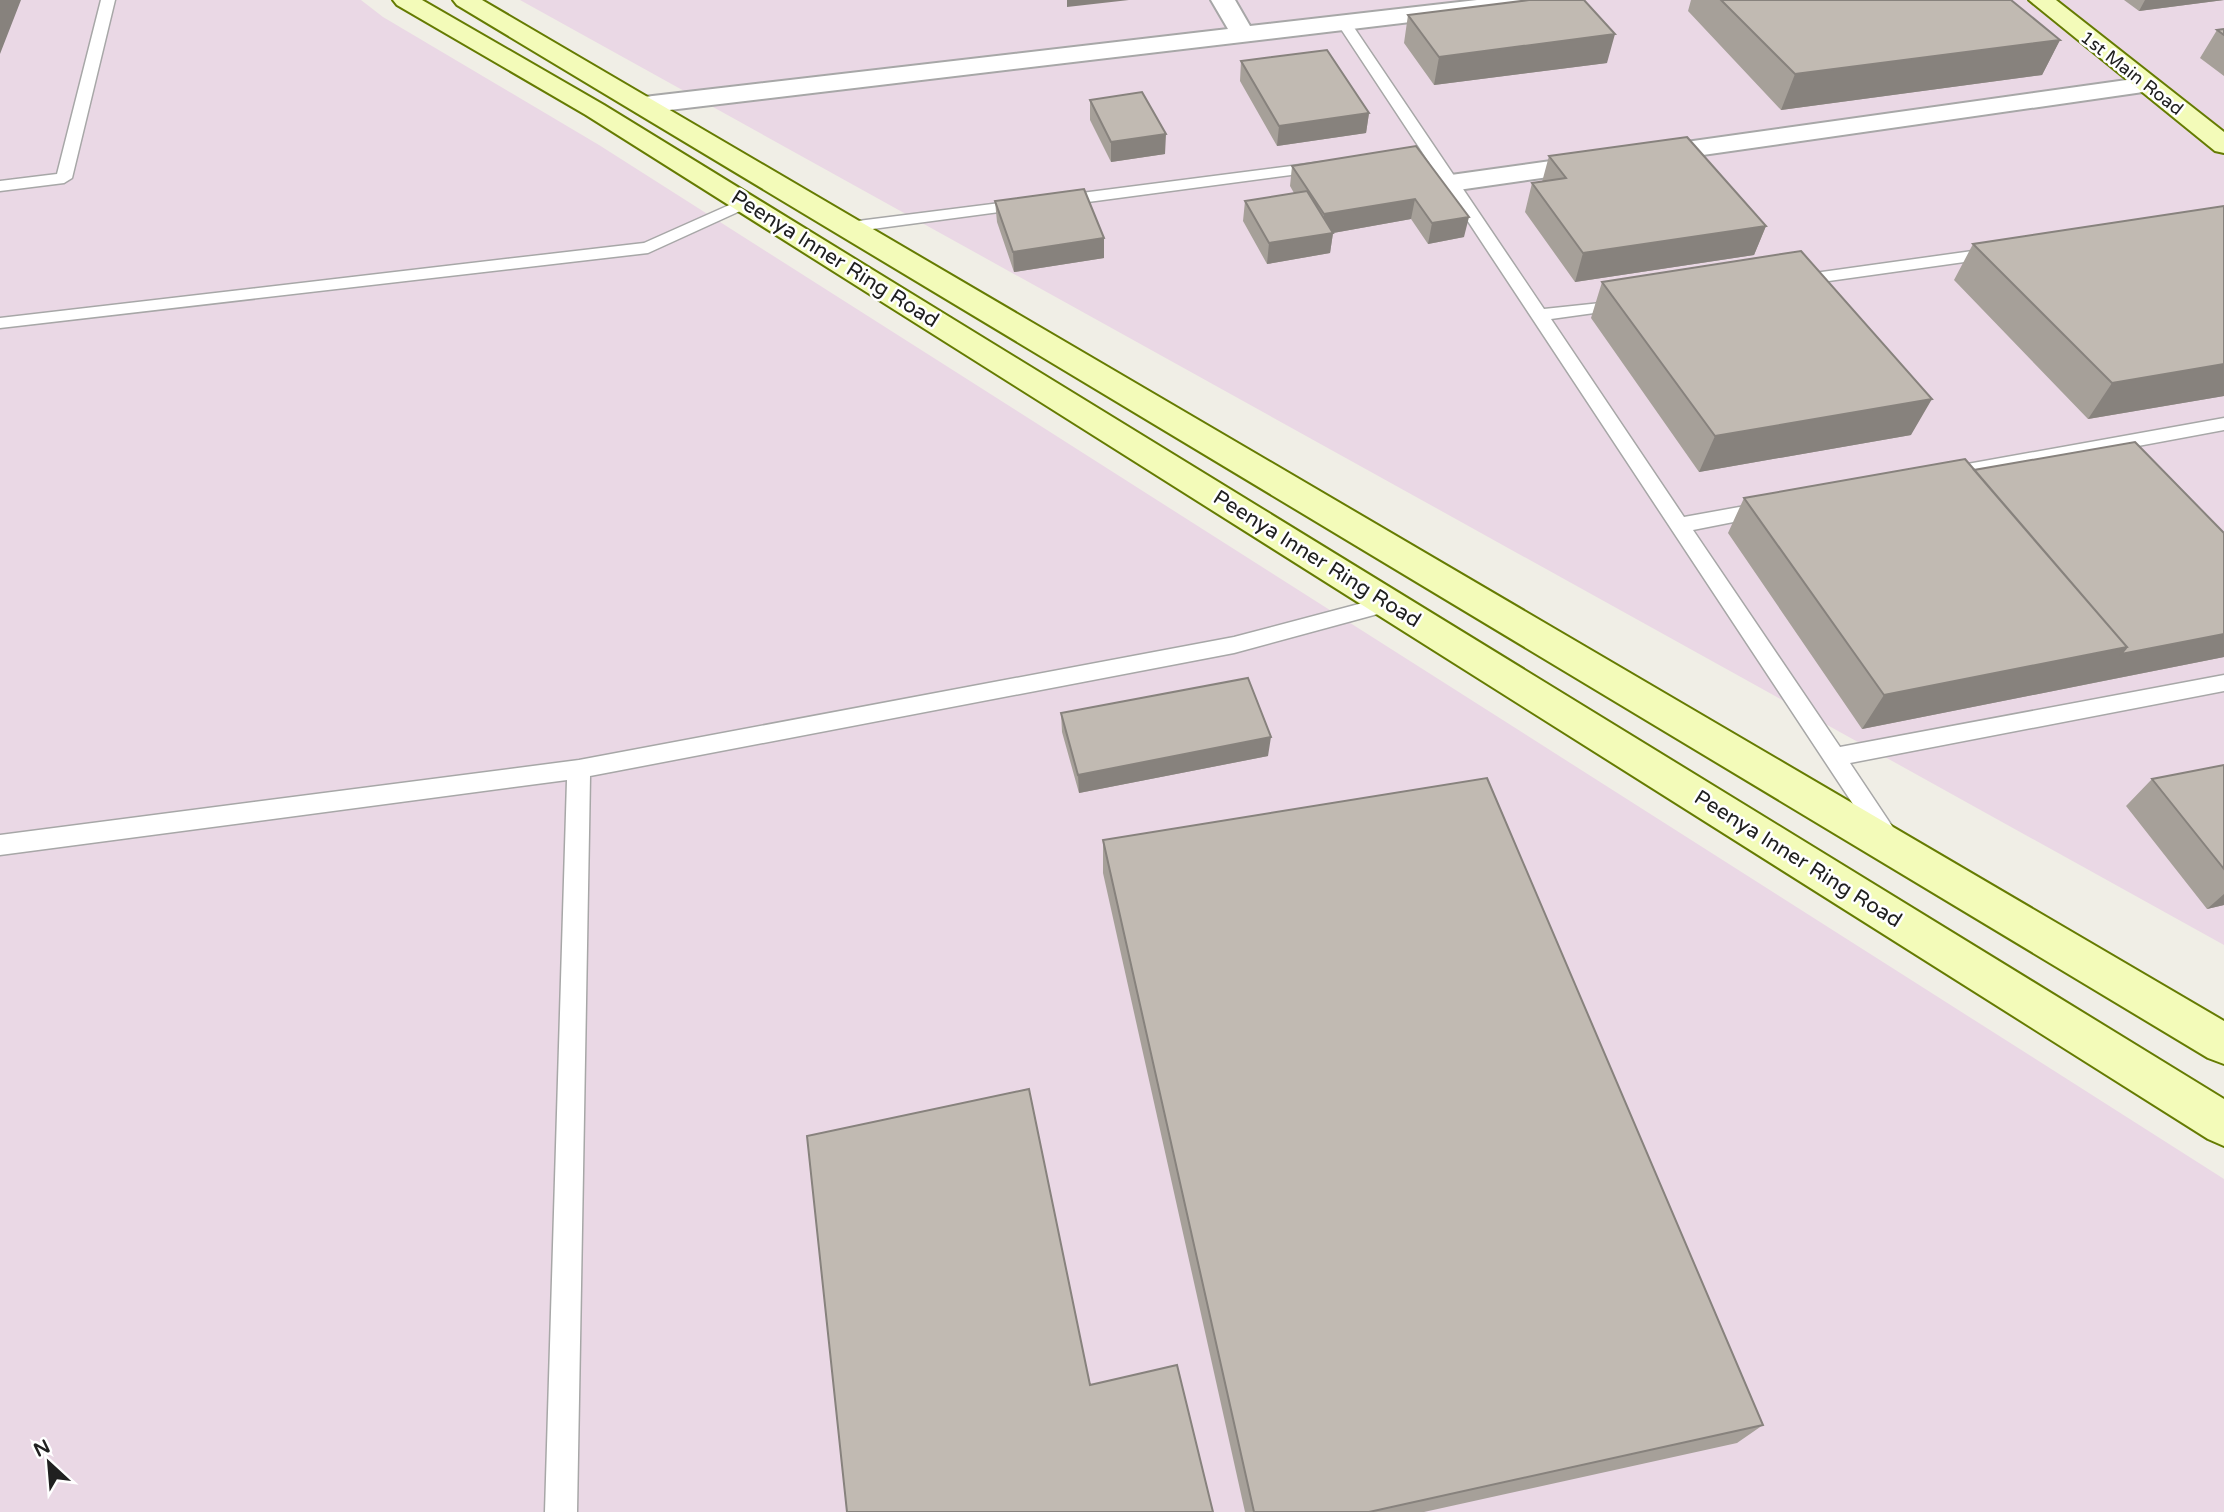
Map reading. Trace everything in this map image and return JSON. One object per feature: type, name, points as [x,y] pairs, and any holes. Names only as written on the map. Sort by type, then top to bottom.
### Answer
[{"type":"main road","name":"Peenya Inner Ring Road","points":[[405,0],[595,110],[2224,1124]]},
{"type":"main road","name":"Peenya Inner Ring Road","points":[[465,0],[2224,1044]]},
{"type":"main road","name":"1st Main Road","points":[[2041,0],[2224,145]]},
{"type":"street","points":[[1223,0],[1243,35]]},
{"type":"street","points":[[645,105],[1537,0]]},
{"type":"street","points":[[1451,183],[2148,85]]},
{"type":"lane","points":[[0,186],[64,178],[108,0]]},
{"type":"lane","points":[[1344,23],[1425,154],[1451,183],[1895,848]]},
{"type":"lane","points":[[850,227],[1335,166]]},
{"type":"lane","points":[[0,323],[649,248],[745,203]]},
{"type":"lane","points":[[1772,284],[2005,252]]},
{"type":"lane","points":[[1540,315],[1636,302]]},
{"type":"lane","points":[[1924,479],[2224,424]]},
{"type":"lane","points":[[1679,525],[1788,505]]},
{"type":"lane","points":[[0,845],[579,769],[1221,648],[1390,604]]},
{"type":"lane","points":[[1834,757],[2224,683]]},
{"type":"lane","points":[[561,1512],[579,769]]},
{"type":"shaded area","points":[[0,0],[361,0],[383,17],[599,145],[2224,1179],[2224,1512],[0,1512]]},
{"type":"shaded area","points":[[520,0],[2224,0],[2224,945]]},
{"type":"building","points":[[1529,0],[1584,0],[1615,34],[1439,57],[1408,15]]},
{"type":"building","points":[[1721,0],[2011,0],[2060,40],[1795,74]]},
{"type":"building","points":[[1327,50],[1369,113],[1279,126],[1241,61]]},
{"type":"building","points":[[1142,92],[1166,134],[1111,142],[1090,100]]},
{"type":"building","points":[[1687,137],[1766,226],[1583,253],[1532,183],[1566,178],[1549,156]]},
{"type":"building","points":[[1416,146],[1469,217],[1432,223],[1415,199],[1324,214],[1292,166]]},
{"type":"building","points":[[1084,189],[1104,238],[1013,252],[995,201]]},
{"type":"building","points":[[1307,191],[1333,233],[1269,243],[1245,201]]},
{"type":"building","points":[[2224,206],[2224,364],[2112,383],[1973,244]]},
{"type":"building","points":[[1801,251],[1932,399],[1715,436],[1602,282]]},
{"type":"building","points":[[2135,442],[2224,533],[2224,634],[2121,654],[2127,647],[1974,470]]},
{"type":"building","points":[[1965,459],[2127,647],[1884,695],[1744,498]]},
{"type":"building","points":[[1248,678],[1271,737],[1078,775],[1061,713]]},
{"type":"building","points":[[2224,765],[2224,869],[2152,779]]},
{"type":"building","points":[[1487,778],[1763,1425],[1369,1512],[1254,1512],[1103,840]]},
{"type":"building","points":[[1029,1089],[1090,1385],[1177,1365],[1213,1512],[847,1512],[807,1136]]}]
